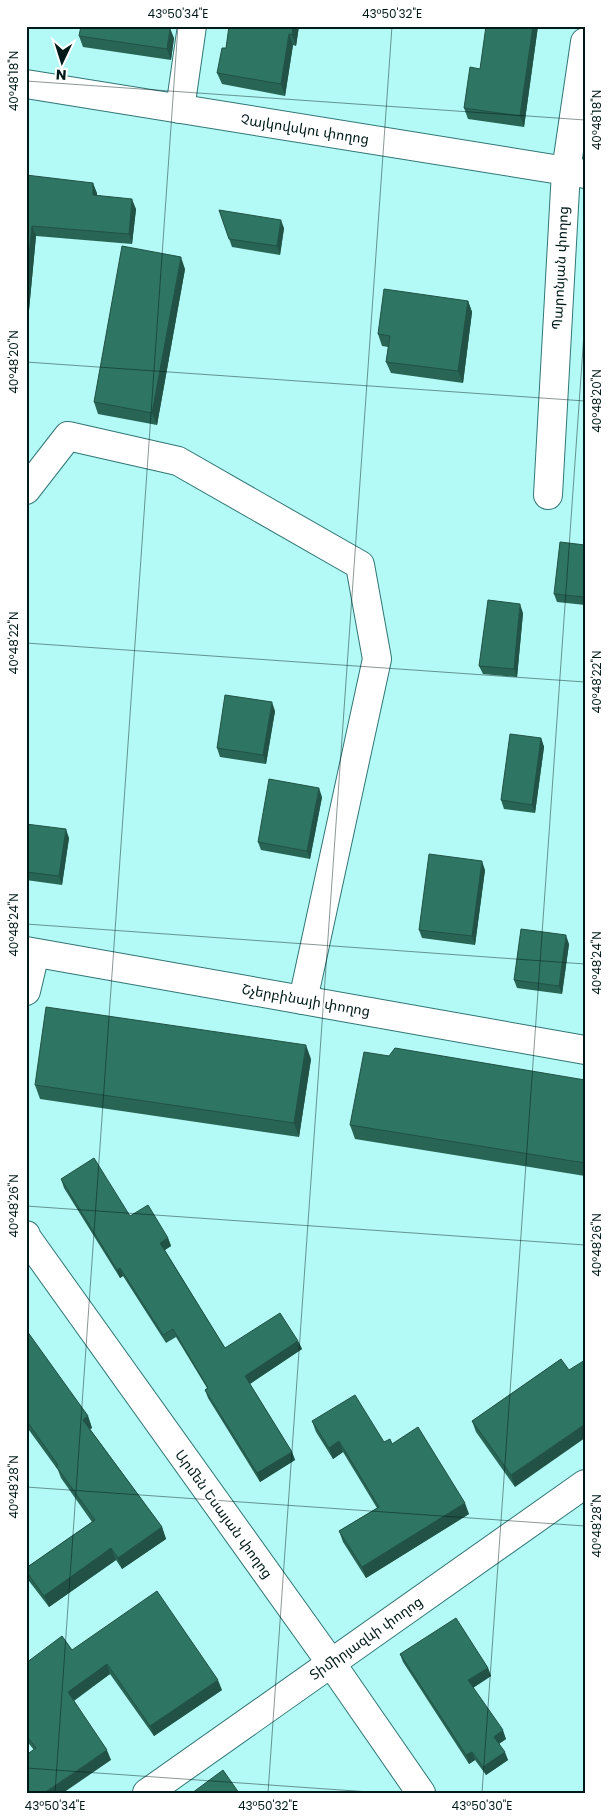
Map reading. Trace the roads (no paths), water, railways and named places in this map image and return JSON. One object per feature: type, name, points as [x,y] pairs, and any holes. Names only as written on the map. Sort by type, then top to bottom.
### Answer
[{"type":"street","points":[[180,109],[192,26]]},
{"type":"street","name":"Պարոնյան փողոց","points":[[548,495],[585,42]]},
{"type":"street","name":"Չայկովսկու փողոց","points":[[26,84],[575,172]]},
{"type":"street","points":[[26,490],[68,436],[178,461],[360,565],[377,659],[303,1000]]},
{"type":"street","points":[[26,991],[31,952]]},
{"type":"street","name":"Շչերբինայի փողոց","points":[[31,952],[585,1050]]},
{"type":"street","name":"Արմեն Եսայան փողոց","points":[[26,1236],[331,1663],[421,1793]]},
{"type":"street","name":"Տիմիրյազևի փողոց","points":[[147,1793],[585,1484]]}]
